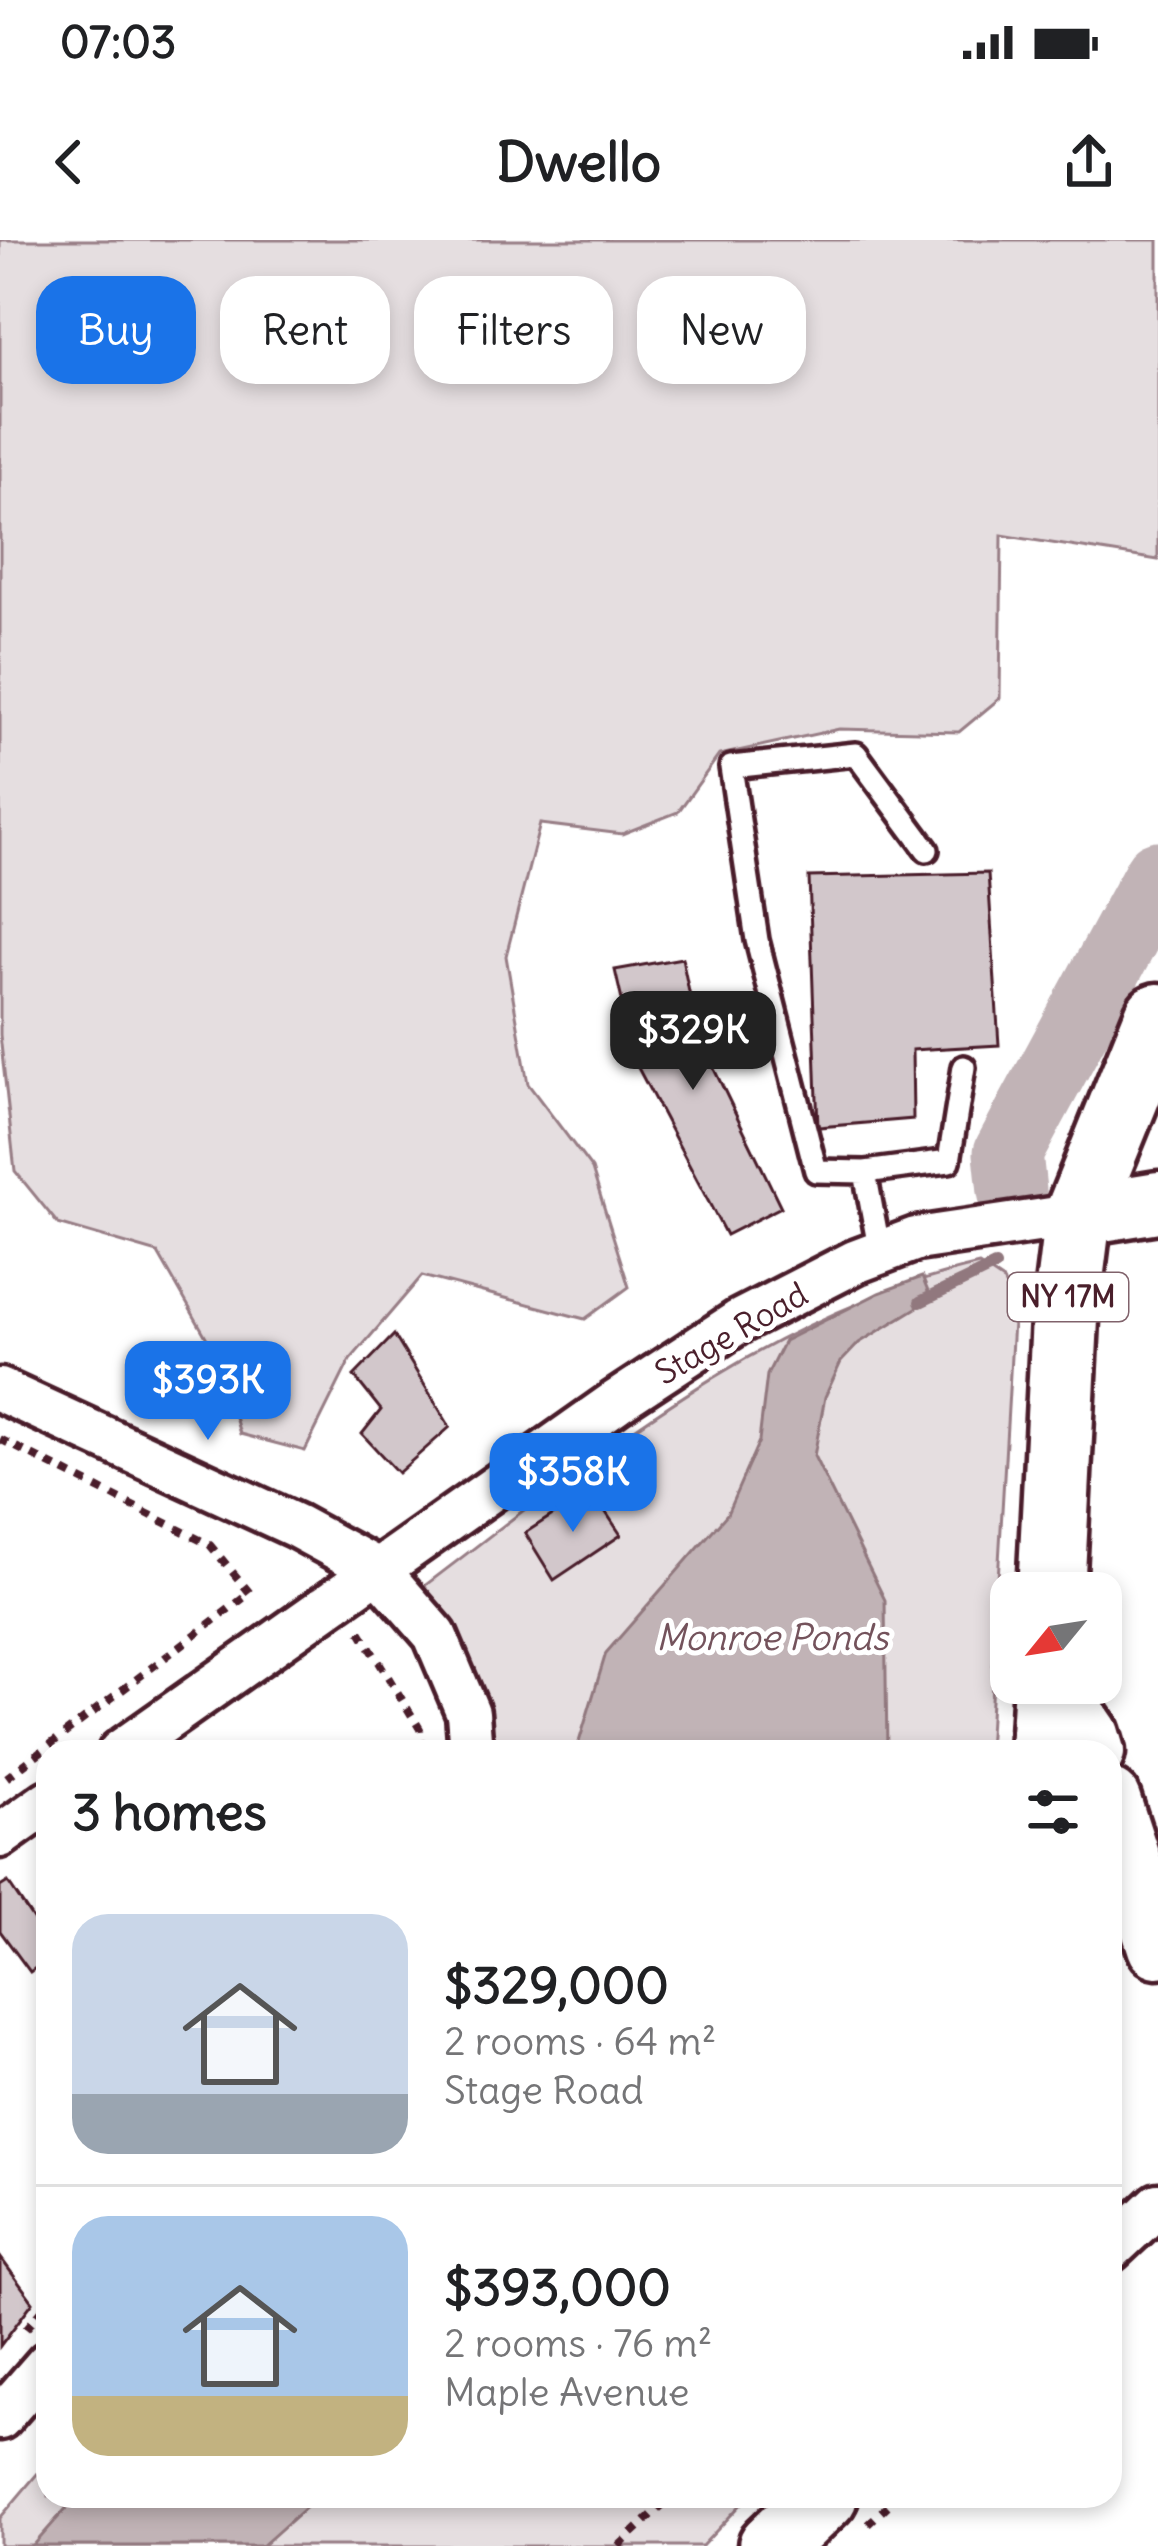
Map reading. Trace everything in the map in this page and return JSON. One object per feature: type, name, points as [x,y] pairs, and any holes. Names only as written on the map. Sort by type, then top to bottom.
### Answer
[{"type":"main road","name":"NY 17M","points":[[1052,1572],[1065,1318],[1078,1216],[1158,1017]]},
{"type":"main road","points":[[1044,1740],[1048,1704]]},
{"type":"main road","points":[[772,2546],[812,2508]]},
{"type":"street","name":"Stage Road","points":[[137,1740],[738,1322],[916,1239],[1158,1202]]},
{"type":"street","points":[[0,1390],[296,1526],[379,1571],[435,1636],[468,1713],[470,1740]]},
{"type":"street","points":[[1066,1704],[1090,1740]]},
{"type":"street","points":[[0,1836],[36,1810]]},
{"type":"street","points":[[1122,1837],[1158,1947]]},
{"type":"street","points":[[1122,2239],[1158,2205]]},
{"type":"street","points":[[0,2418],[36,2377]]},
{"type":"lane","points":[[927,850],[856,754],[730,767],[758,940],[816,1171],[865,1172],[949,1161],[964,1067]]},
{"type":"lane","points":[[865,1172],[880,1252]]},
{"type":"path","points":[[0,1439],[210,1545],[250,1593],[57,1740]]},
{"type":"path","points":[[355,1630],[365,1631],[421,1740]]},
{"type":"path","points":[[0,1783],[36,1756]]},
{"type":"path","points":[[619,2546],[659,2508]]},
{"type":"shaded area","points":[[0,240],[1158,240],[1158,560],[1002,535],[1000,698],[959,732],[839,729],[719,755],[678,812],[622,834],[540,824],[506,956],[528,1084],[592,1169],[629,1287],[585,1319],[422,1276],[350,1360],[305,1451],[240,1434],[217,1356],[158,1253],[58,1224],[15,1171],[0,1035]]},
{"type":"shaded area","points":[[979,1265],[1003,1281],[1014,1304],[998,1572],[990,1572],[989,1740],[485,1740],[419,1590],[683,1397],[825,1318],[900,1287]]},
{"type":"shaded area","points":[[36,2475],[36,2508],[738,2508],[702,2546],[0,2546],[0,2518]]},
{"type":"water","name":"Monroe Ponds","points":[[922,1277],[931,1299],[859,1343],[841,1362],[825,1397],[814,1456],[885,1600],[887,1740],[580,1740],[606,1653],[727,1514],[759,1441],[767,1375],[784,1341]]},
{"type":"water","points":[[66,2508],[305,2508],[262,2546],[33,2546]]},
{"type":"building","points":[[988,873],[999,1045],[912,1050],[913,1119],[818,1127],[809,877]]},
{"type":"building","points":[[682,958],[698,1036],[781,1207],[726,1235],[637,1066],[615,970]]},
{"type":"building","points":[[394,1335],[450,1427],[398,1473],[362,1434],[381,1410],[354,1376]]},
{"type":"building","points":[[591,1490],[621,1535],[554,1580],[525,1533]]},
{"type":"building","points":[[8,1882],[36,1924],[36,1968],[30,1972],[0,1931],[0,1887]]},
{"type":"building","points":[[0,2257],[33,2302],[0,2346]]},
{"type":"waterway","points":[[1012,1191],[1008,1153],[1158,875]]},
{"type":"waterway","points":[[920,1302],[995,1266]]}]
